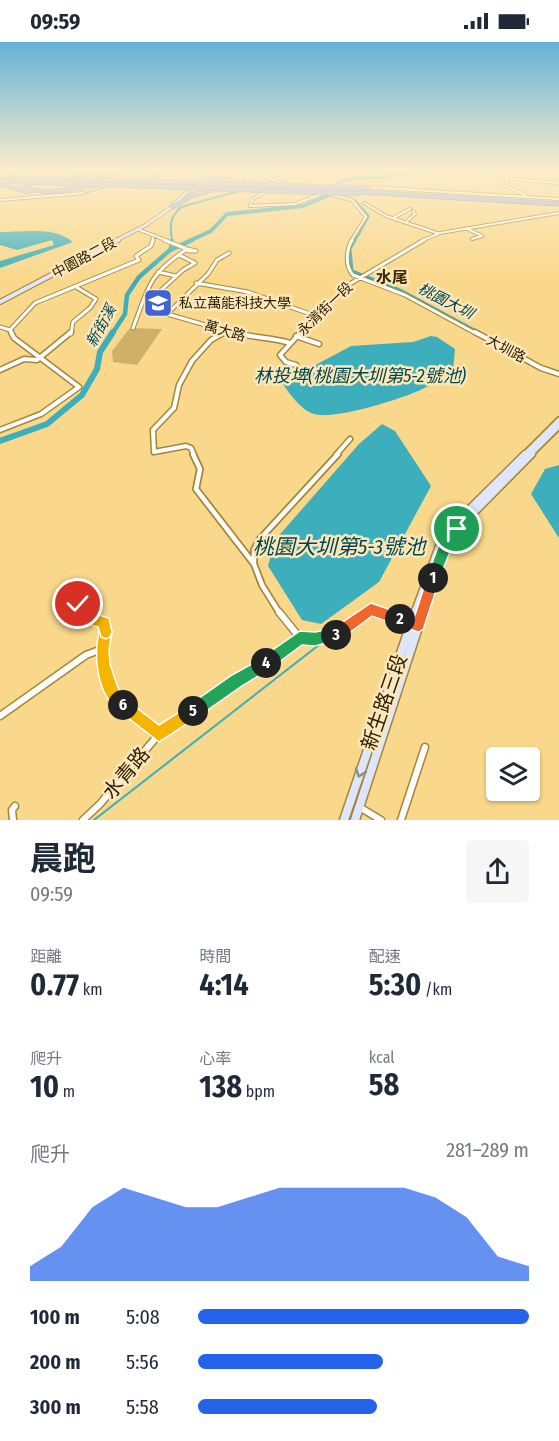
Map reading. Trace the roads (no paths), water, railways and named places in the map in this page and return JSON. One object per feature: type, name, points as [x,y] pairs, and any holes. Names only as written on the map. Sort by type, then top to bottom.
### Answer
[{"type":"main road","name":"中園路二段","points":[[138,229],[170,206]]},
{"type":"main road","name":"中園路二段","points":[[0,301],[138,229],[172,207]]},
{"type":"main road","name":"新生路三段","points":[[355,820],[435,552],[443,535],[559,420]]},
{"type":"main road","name":"新生路三段","points":[[344,820],[414,624],[450,537],[559,426]]},
{"type":"street","points":[[359,206],[366,217],[347,251],[348,269],[361,277]]},
{"type":"street","points":[[367,206],[371,210],[407,221],[437,234]]},
{"type":"street","points":[[394,218],[412,210],[415,214],[407,221]]},
{"type":"street","name":"永清街一段","points":[[290,343],[336,295],[361,277],[437,234],[559,213]]},
{"type":"street","points":[[465,228],[482,236],[472,239]]},
{"type":"street","points":[[133,328],[144,303],[148,283],[157,272],[186,248],[138,229]]},
{"type":"street","points":[[10,330],[32,305],[139,260],[136,256],[151,246],[154,236]]},
{"type":"street","name":"萬大路","points":[[230,254],[217,260],[208,274],[166,314],[252,338],[277,339],[290,343]]},
{"type":"street","points":[[159,297],[158,293],[162,288],[195,263],[178,255]]},
{"type":"street","points":[[157,272],[176,276]]},
{"type":"street","name":"大圳路","points":[[361,277],[405,295],[541,368],[559,374]]},
{"type":"street","points":[[196,283],[248,292],[316,316]]},
{"type":"street","points":[[0,370],[24,358],[37,360],[71,334],[73,322],[90,308],[96,299],[75,286]]},
{"type":"street","points":[[0,327],[10,330],[14,338],[79,387],[41,414],[0,430]]},
{"type":"street","points":[[227,331],[211,340],[192,361],[179,385],[174,408],[153,430],[154,452],[159,453],[182,446],[191,448],[200,469],[196,489],[254,564],[262,585],[287,624],[300,638],[315,639],[333,636],[371,609],[414,624]]},
{"type":"street","points":[[296,336],[319,344]]},
{"type":"street","points":[[290,343],[280,355],[286,362],[296,365]]},
{"type":"street","points":[[254,564],[254,550],[259,540],[350,439]]},
{"type":"street","points":[[74,593],[79,615],[104,622],[106,630],[102,649],[103,664],[112,693],[159,734]]},
{"type":"street","name":"水青路","points":[[83,820],[100,804],[159,734],[237,680],[255,672],[300,638]]},
{"type":"street","points":[[0,716],[86,655],[102,649]]},
{"type":"street","points":[[401,820],[425,747]]},
{"type":"street","points":[[13,820],[12,810],[15,806]]},
{"type":"street","points":[[359,807],[381,820]]},
{"type":"water","points":[[0,232],[48,232],[66,237],[73,242],[0,268],[0,261],[54,245],[52,240],[17,250],[0,245]]},
{"type":"water","name":"林投埤(桃園大圳第5-2號池)","points":[[431,336],[437,337],[455,349],[453,371],[418,391],[378,405],[334,414],[314,414],[299,404],[279,378],[280,372],[310,368],[351,346],[413,342]]},
{"type":"water","name":"桃園大圳第5-3號池","points":[[382,424],[395,431],[431,486],[379,582],[321,624],[302,620],[268,566],[275,540],[359,444]]},
{"type":"water","points":[[559,465],[559,538],[531,494],[545,469]]},
{"type":"waterway","points":[[172,241],[171,222],[174,215],[184,206]]},
{"type":"waterway","name":"新街溪","points":[[189,241],[211,231],[227,214],[300,206]]},
{"type":"waterway","name":"桃園大圳","points":[[358,236],[369,216],[361,206]]},
{"type":"waterway","name":"桃園大圳","points":[[355,241],[357,237]]},
{"type":"waterway","name":"新街溪","points":[[112,334],[125,314],[127,295],[139,277],[170,250],[192,240]]},
{"type":"waterway","name":"桃園大圳","points":[[355,240],[350,249],[352,271],[402,291],[478,332]]},
{"type":"waterway","name":"新街溪","points":[[170,250],[171,244]]},
{"type":"waterway","name":"新街溪","points":[[0,441],[47,424],[82,395],[97,369],[100,352],[113,332]]},
{"type":"waterway","points":[[94,820],[324,641]]},
{"type":"place","name":"私立萬能科技大學","points":[[158,303]]},
{"type":"district","name":"水尾","points":[[392,277]]}]
